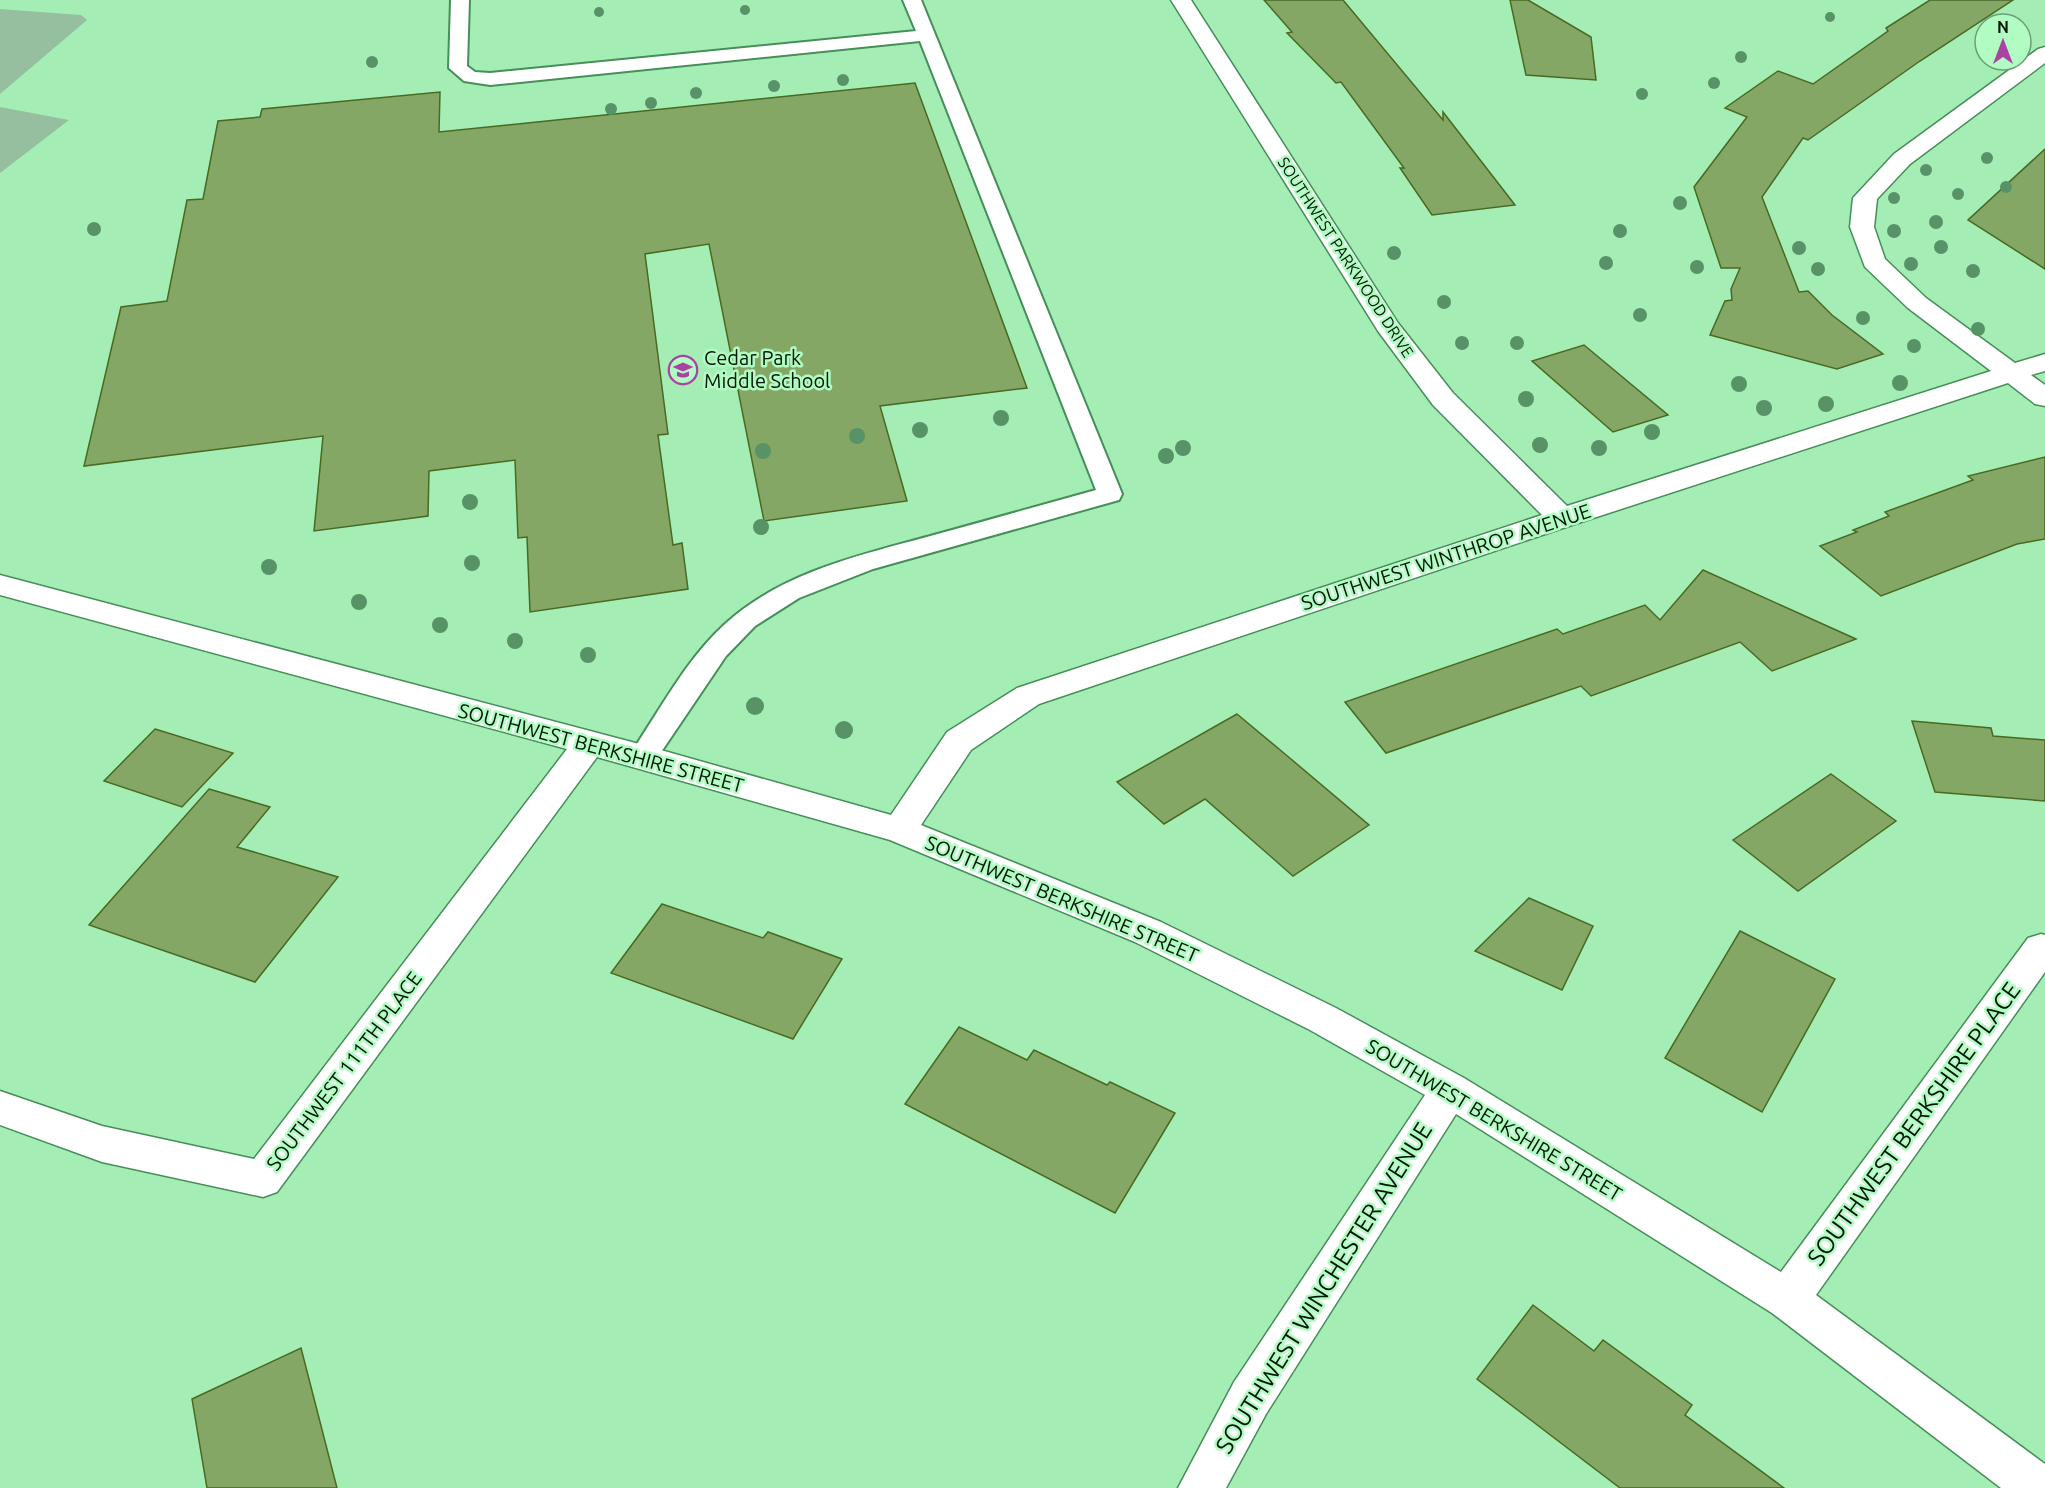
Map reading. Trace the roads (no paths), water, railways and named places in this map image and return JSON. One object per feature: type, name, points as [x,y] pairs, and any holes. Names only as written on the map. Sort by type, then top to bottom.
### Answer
[{"type":"street","name":"SOUTHWEST PARKWOOD DRIVE","points":[[1181,0],[1387,326],[1443,399],[1562,518]]},
{"type":"street","points":[[2045,53],[1902,159],[1865,198],[1862,227],[1874,262],[1917,303],[2045,398]]},
{"type":"street","name":"SOUTHWEST WINTHROP AVENUE","points":[[899,831],[959,741],[1028,696],[1562,518],[2045,362]]},
{"type":"street","name":"SOUTHWEST BERKSHIRE STREET","points":[[0,585],[643,758],[899,831],[1148,932],[1323,1019],[1450,1090],[1787,1299],[2039,1488]]},
{"type":"street","name":"SOUTHWEST 111TH PLACE","points":[[0,1108],[102,1144],[263,1179],[589,744]]},
{"type":"street","name":"SOUTHWEST BERKSHIRE PLACE","points":[[1787,1299],[2041,949]]},
{"type":"street","name":"SOUTHWEST WINCHESTER AVENUE","points":[[1202,1488],[1250,1398],[1450,1090]]},
{"type":"lane","points":[[460,0],[458,68],[470,77],[490,79],[927,36]]},
{"type":"lane","points":[[643,758],[716,650],[746,619],[788,593],[833,574],[891,555],[1110,494],[912,0]]},
{"type":"place","name":"Cedar Park Middle School","points":[[683,370]]}]
